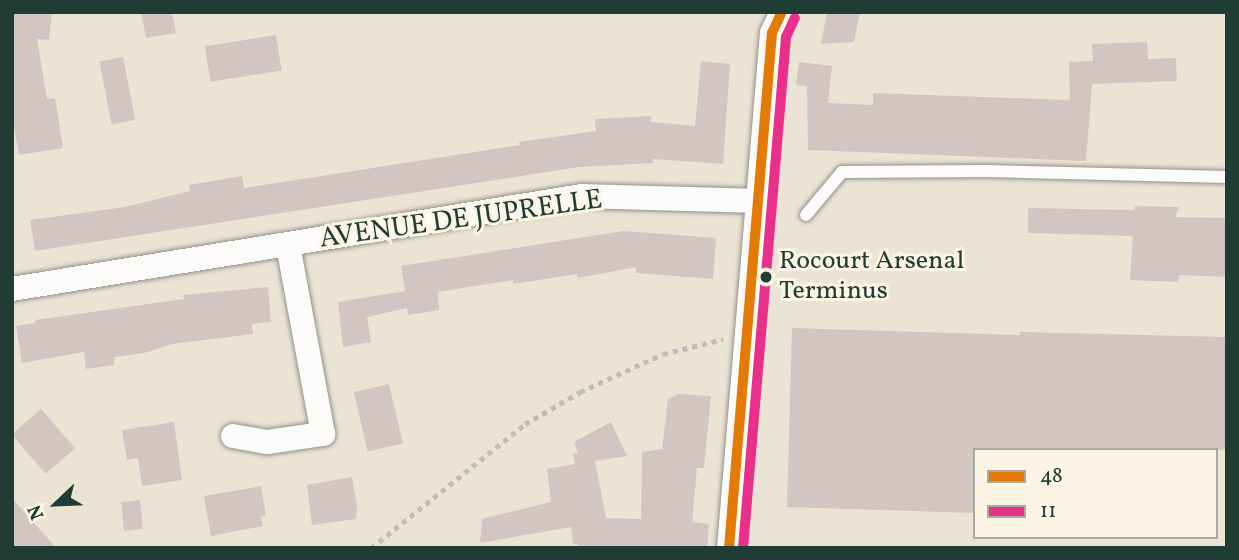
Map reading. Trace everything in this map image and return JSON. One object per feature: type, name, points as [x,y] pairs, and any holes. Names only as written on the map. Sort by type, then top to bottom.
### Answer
[{"type":"street","points":[[729,548],[773,19]]},
{"type":"street","name":"AVENUE DE JUPRELLE","points":[[12,289],[582,196],[759,201]]},
{"type":"street","name":"AVENUE DE JUPRELLE","points":[[233,436],[267,442],[323,434],[288,245]]},
{"type":"lane","points":[[806,215],[842,172],[986,171],[1227,177]]},
{"type":"path","points":[[371,548],[525,424],[580,392],[663,354],[748,336]]},
{"type":"building","points":[[12,12],[52,12],[49,40],[37,39],[47,99],[55,98],[63,148],[19,155],[12,116]]},
{"type":"building","points":[[141,12],[172,12],[176,33],[146,38]]},
{"type":"building","points":[[827,12],[860,12],[854,42],[821,44]]},
{"type":"building","points":[[276,35],[282,71],[211,82],[205,46]]},
{"type":"building","points":[[1147,42],[1148,59],[1176,58],[1177,81],[1092,84],[1086,161],[808,150],[807,86],[796,85],[799,62],[832,66],[828,103],[873,105],[873,93],[1070,100],[1069,62],[1093,61],[1092,44]]},
{"type":"building","points":[[123,57],[135,120],[112,124],[99,62]]},
{"type":"building","points":[[701,61],[730,64],[723,164],[653,159],[653,163],[579,167],[35,251],[30,220],[125,207],[190,191],[189,185],[242,176],[244,188],[520,145],[519,142],[596,131],[595,119],[651,116],[651,122],[695,126]]},
{"type":"building","points":[[1135,206],[1179,207],[1175,217],[1227,218],[1227,277],[1179,275],[1178,282],[1130,280],[1133,236],[1028,233],[1028,208],[1134,210]]},
{"type":"building","points":[[623,231],[716,238],[713,279],[636,273],[636,267],[578,278],[577,274],[513,284],[513,280],[438,292],[439,310],[408,315],[407,308],[367,317],[371,342],[343,347],[338,302],[405,291],[401,266]]},
{"type":"building","points":[[268,287],[271,322],[252,324],[253,334],[172,344],[144,353],[114,357],[114,365],[86,369],[84,352],[22,363],[16,326],[35,323],[35,320],[184,299],[183,295]]},
{"type":"building","points":[[792,328],[1020,335],[1020,332],[1227,337],[1227,450],[973,448],[973,513],[787,507]]},
{"type":"building","points":[[389,384],[403,443],[368,452],[354,392]]},
{"type":"building","points":[[678,394],[711,396],[704,468],[697,468],[692,522],[709,524],[707,548],[578,548],[578,544],[573,544],[571,527],[480,543],[482,519],[551,502],[547,469],[575,464],[573,454],[578,453],[574,442],[611,422],[627,456],[595,461],[606,518],[641,519],[642,452],[662,449],[668,399]]},
{"type":"building","points":[[41,409],[75,448],[46,474],[12,435]]},
{"type":"building","points":[[174,422],[182,480],[142,486],[138,458],[127,460],[122,430]]},
{"type":"building","points":[[352,477],[357,507],[356,519],[312,525],[307,485]]},
{"type":"building","points":[[261,486],[266,516],[261,517],[263,526],[211,536],[204,496]]},
{"type":"building","points":[[12,498],[56,548],[12,548]]},
{"type":"building","points":[[140,500],[143,529],[124,531],[121,502]]},
{"type":"transit line","name":"48","points":[[729,548],[772,33],[782,12]]},
{"type":"transit line","name":"11","points":[[743,548],[786,37],[795,18]]},
{"type":"place","name":"Rocourt Arsenal Terminus","points":[[766,277]]}]
